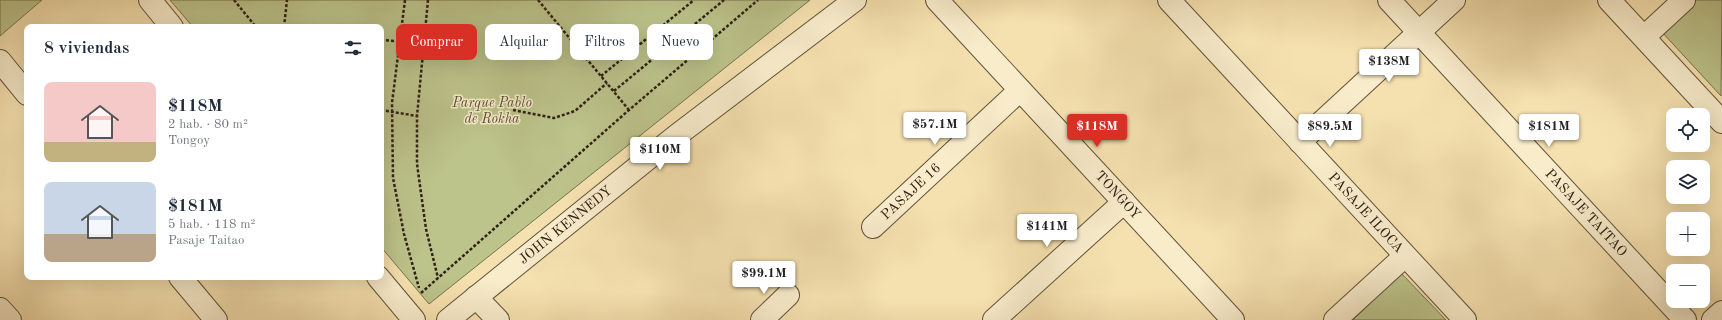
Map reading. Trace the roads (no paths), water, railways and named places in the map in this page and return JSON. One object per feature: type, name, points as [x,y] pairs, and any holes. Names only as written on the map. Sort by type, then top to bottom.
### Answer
[{"type":"street","points":[[150,0],[170,24]]},
{"type":"street","name":"JOHN KENNEDY","points":[[448,320],[676,136],[855,0]]},
{"type":"street","name":"TONGOY","points":[[937,0],[1124,202],[1227,318]]},
{"type":"street","name":"PASAJE ILOCA","points":[[1169,0],[1465,320]]},
{"type":"street","name":"PASAJE TAITAO","points":[[1389,0],[1685,320]]},
{"type":"street","points":[[1300,142],[1454,0]]},
{"type":"street","points":[[1610,0],[1719,114]]},
{"type":"street","points":[[1644,37],[1684,0]]},
{"type":"street","points":[[0,61],[24,90]]},
{"type":"street","name":"PASAJE 16","points":[[873,227],[1020,90]]},
{"type":"street","points":[[994,320],[1124,202]]},
{"type":"street","points":[[1335,320],[1405,256]]},
{"type":"street","points":[[183,280],[216,320]]},
{"type":"street","points":[[381,280],[414,320]]},
{"type":"street","points":[[762,320],[788,296]]},
{"type":"street","points":[[476,298],[498,320]]},
{"type":"street","points":[[0,309],[10,320]]},
{"type":"street","points":[[1713,320],[1722,312]]},
{"type":"park label","name":"Parque Pablo de Rokha","points":[[492,112]]}]
